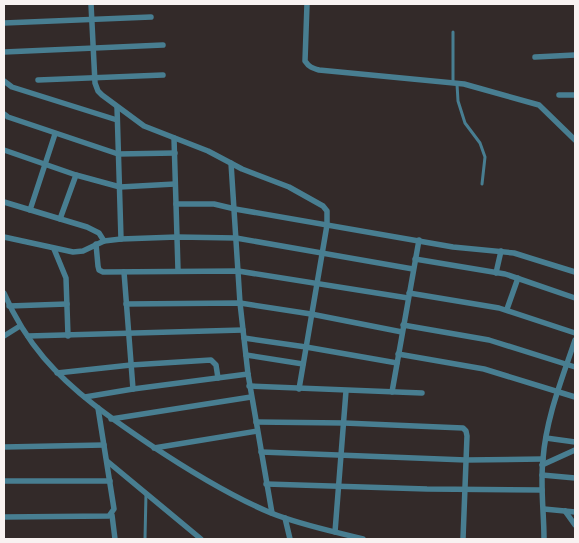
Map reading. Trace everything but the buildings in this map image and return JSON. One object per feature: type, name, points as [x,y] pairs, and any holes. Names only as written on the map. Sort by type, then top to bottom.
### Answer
[{"type":"street","points":[[91,4],[94,77],[98,91],[116,107],[144,126],[208,151],[242,169],[289,187],[323,206],[328,214],[299,389]]},
{"type":"street","points":[[307,4],[305,61],[312,68],[478,87],[539,104],[575,140]]},
{"type":"street","points":[[5,23],[151,17]]},
{"type":"street","points":[[6,52],[163,45]]},
{"type":"street","points":[[535,57],[575,55]]},
{"type":"street","points":[[38,80],[163,74]]},
{"type":"street","points":[[4,82],[12,87],[117,120]]},
{"type":"street","points":[[559,95],[575,95]]},
{"type":"street","points":[[116,107],[121,239]]},
{"type":"street","points":[[4,114],[55,134],[118,154],[175,153]]},
{"type":"street","points":[[30,210],[55,134]]},
{"type":"street","points":[[174,138],[178,270]]},
{"type":"street","points":[[4,150],[76,175],[120,187],[175,184]]},
{"type":"street","points":[[231,163],[240,303],[249,386],[272,513]]},
{"type":"street","points":[[60,219],[76,175]]},
{"type":"street","points":[[4,202],[95,230],[104,241]]},
{"type":"street","points":[[176,204],[214,204],[453,247],[514,252],[575,272]]},
{"type":"street","points":[[4,237],[54,249],[78,252],[104,241],[121,239],[177,237],[236,238],[413,269]]},
{"type":"street","points":[[392,392],[419,240]]},
{"type":"street","points":[[96,244],[99,270],[103,272],[238,271],[507,309],[575,333]]},
{"type":"street","points":[[54,249],[66,278],[68,336]]},
{"type":"street","points":[[496,273],[501,251]]},
{"type":"street","points":[[415,259],[518,278],[575,298]]},
{"type":"street","points":[[124,272],[132,389]]},
{"type":"street","points":[[507,309],[518,278]]},
{"type":"street","points":[[4,293],[20,326],[58,373],[111,419],[154,448],[217,486],[272,513],[363,539]]},
{"type":"street","points":[[126,304],[240,303],[311,314],[402,332]]},
{"type":"street","points":[[10,306],[68,304]]},
{"type":"street","points":[[403,325],[489,340],[575,367]]},
{"type":"street","points":[[4,336],[20,326]]},
{"type":"street","points":[[28,336],[243,330]]},
{"type":"street","points":[[244,338],[397,363]]},
{"type":"street","points":[[544,539],[542,462],[557,391],[575,340]]},
{"type":"street","points":[[398,354],[484,369],[575,397]]},
{"type":"street","points":[[246,355],[303,364]]},
{"type":"street","points":[[58,373],[131,365],[211,360],[216,365],[218,378]]},
{"type":"street","points":[[85,397],[248,374]]},
{"type":"street","points":[[249,386],[422,393]]},
{"type":"street","points":[[335,532],[346,391]]},
{"type":"street","points":[[111,419],[251,396]]},
{"type":"street","points":[[98,408],[114,509],[112,514],[115,539]]},
{"type":"street","points":[[256,422],[344,423],[463,428],[466,431],[466,490],[463,539]]},
{"type":"street","points":[[154,448],[257,431]]},
{"type":"street","points":[[546,438],[575,442]]},
{"type":"street","points":[[4,447],[104,445]]},
{"type":"street","points":[[261,452],[542,462],[575,450]]},
{"type":"street","points":[[107,461],[201,539]]},
{"type":"street","points":[[542,475],[575,478]]},
{"type":"street","points":[[4,482],[110,482]]},
{"type":"street","points":[[266,484],[466,490],[542,490]]},
{"type":"street","points":[[544,509],[575,512]]},
{"type":"street","points":[[565,512],[575,525]]},
{"type":"street","points":[[4,517],[109,516],[112,514]]},
{"type":"street","points":[[286,518],[290,539]]},
{"type":"lane","points":[[453,32],[455,83],[461,112],[465,123],[480,143],[485,157],[482,184]]},
{"type":"lane","points":[[145,539],[146,493]]}]
